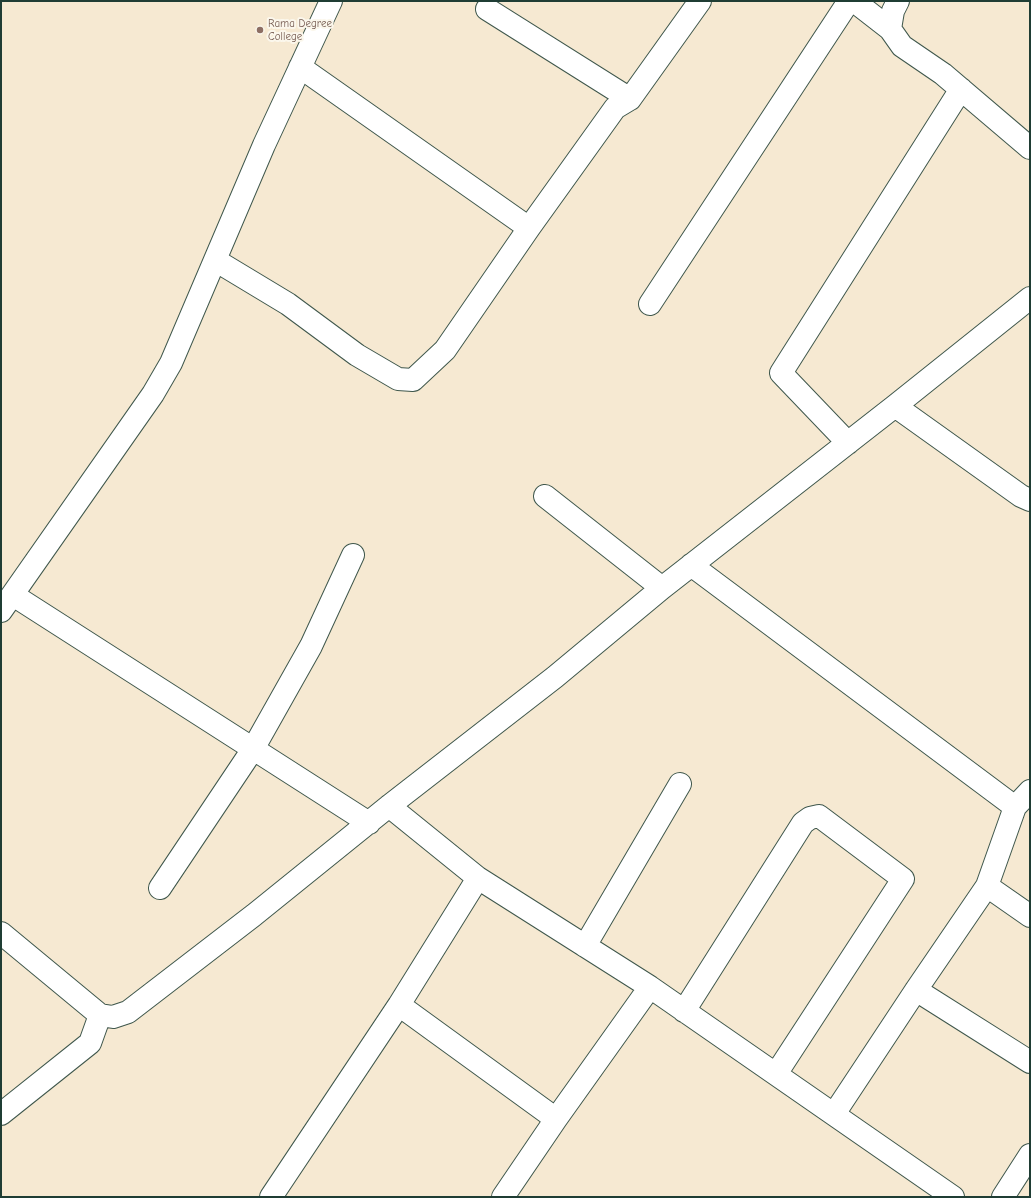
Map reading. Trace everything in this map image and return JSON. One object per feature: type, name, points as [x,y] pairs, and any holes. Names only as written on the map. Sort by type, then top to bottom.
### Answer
[{"type":"street","points":[[331,1],[264,145],[171,363],[153,394],[7,603],[253,749],[369,823]]},
{"type":"street","points":[[215,260],[288,304],[357,355],[398,379],[414,380],[445,350],[529,228],[616,108],[630,99],[700,1]]},
{"type":"street","points":[[650,304],[849,1]]},
{"type":"street","points":[[854,1],[890,29],[902,46],[943,74],[1030,148]]},
{"type":"street","points":[[890,29],[893,11],[898,1]]},
{"type":"street","points":[[485,4],[630,99]]},
{"type":"street","points":[[300,67],[529,228]]},
{"type":"street","points":[[848,443],[781,373],[961,89]]},
{"type":"street","points":[[1,933],[100,1015],[113,1017],[128,1012],[254,915],[555,677],[662,588],[895,406],[1030,298]]},
{"type":"street","points":[[895,406],[1030,500]]},
{"type":"street","points":[[546,496],[662,588]]},
{"type":"street","points":[[160,888],[253,749],[311,646],[353,555]]},
{"type":"street","points":[[691,565],[1015,807]]},
{"type":"street","points":[[585,946],[680,784]]},
{"type":"street","points":[[834,1114],[987,886],[1015,807],[1030,791]]},
{"type":"street","points":[[390,806],[478,878],[650,987],[952,1197]]},
{"type":"street","points":[[684,1011],[803,823],[810,818],[819,816],[904,879],[776,1074]]},
{"type":"street","points":[[271,1197],[399,1005],[478,878]]},
{"type":"street","points":[[987,886],[1030,916]]},
{"type":"street","points":[[503,1197],[556,1118],[650,987]]},
{"type":"street","points":[[916,990],[1030,1062]]},
{"type":"street","points":[[399,1005],[556,1118]]},
{"type":"street","points":[[1,1114],[90,1044],[100,1015]]},
{"type":"street","points":[[1003,1197],[1030,1155]]},
{"type":"place","name":"Rama Degree College","points":[[260,30]]}]
